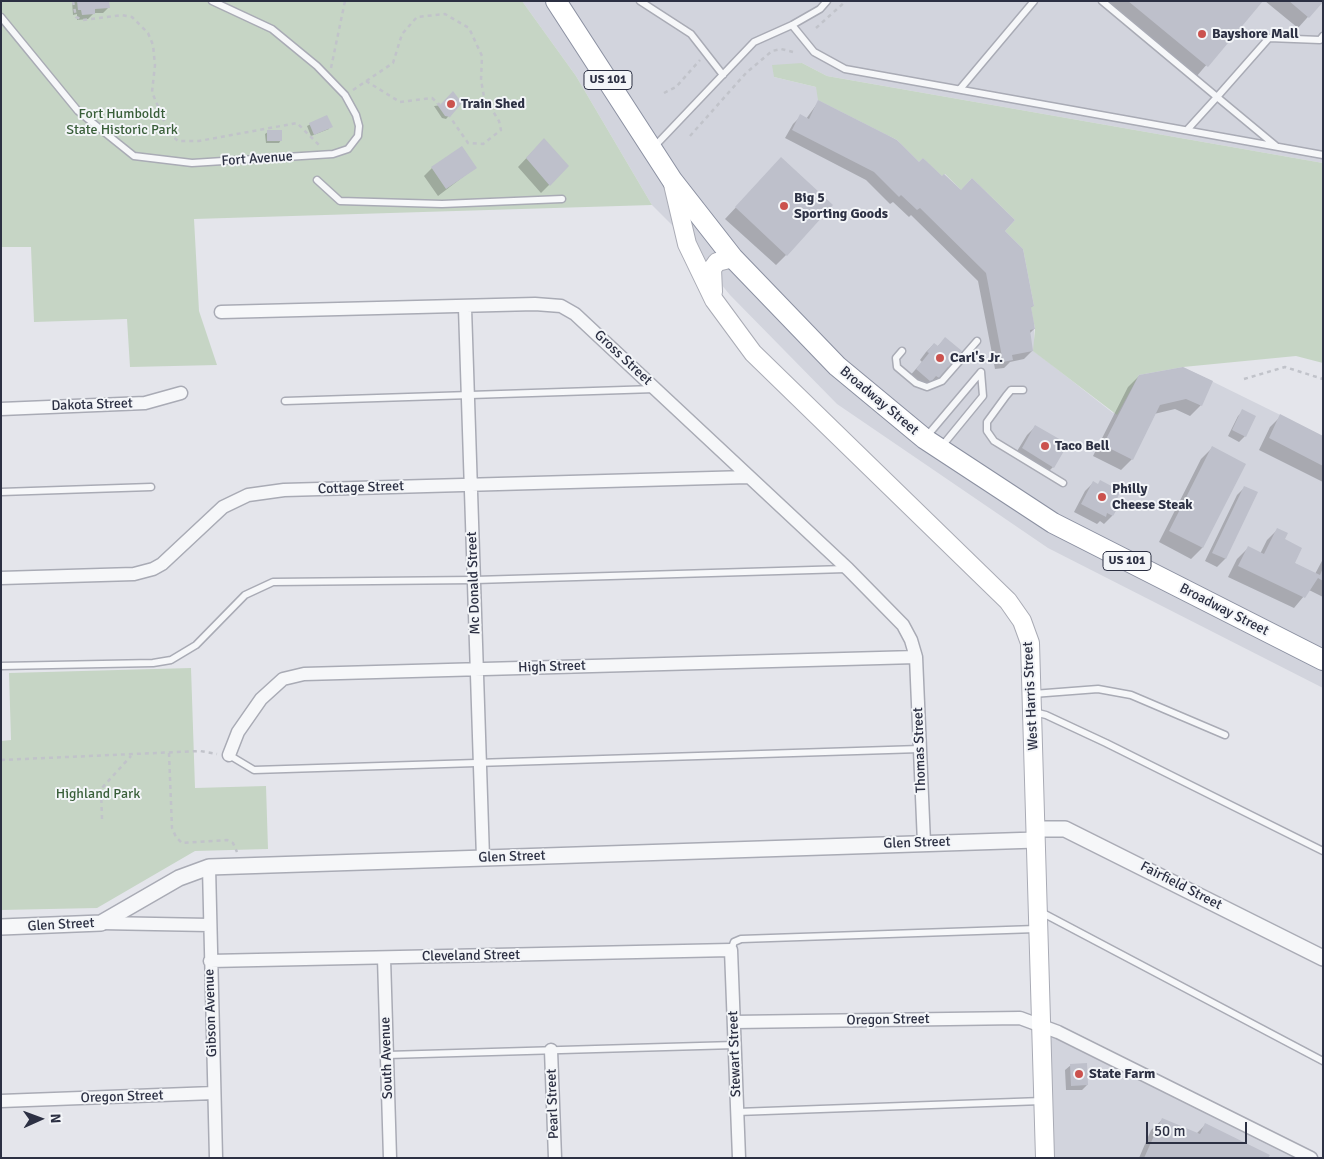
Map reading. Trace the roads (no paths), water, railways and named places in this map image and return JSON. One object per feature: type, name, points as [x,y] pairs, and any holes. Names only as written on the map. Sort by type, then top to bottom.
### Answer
[{"type":"highway","name":"Broadway Street","points":[[556,1],[672,180],[732,258],[837,366],[932,444],[1053,523],[1323,660]]},
{"type":"main road","name":"West Harris Street","points":[[672,180],[687,244],[714,300],[753,353],[1008,601],[1022,621],[1030,643],[1033,712],[1045,1158]]},
{"type":"main road","points":[[714,300],[712,269],[717,262],[732,258]]},
{"type":"street","name":"Gross Street","points":[[221,312],[465,308],[535,304],[561,306],[575,314],[848,569],[903,625],[911,640],[916,657]]},
{"type":"street","name":"Mc Donald Street","points":[[465,308],[483,858]]},
{"type":"street","name":"Dakota Street","points":[[1,408],[145,403],[181,393]]},
{"type":"street","name":"Cottage Street","points":[[1,578],[134,574],[153,569],[162,564],[223,507],[248,495],[284,490],[748,477]]},
{"type":"street","name":"High Street","points":[[229,755],[238,732],[261,699],[283,679],[292,675],[916,657]]},
{"type":"street","name":"Thomas Street","points":[[916,657],[924,843]]},
{"type":"street","name":"Fairfield Street","points":[[1036,834],[1065,829],[1323,958]]},
{"type":"street","name":"Glen Street","points":[[1,927],[101,923],[179,878],[209,868],[924,843],[1036,834]]},
{"type":"street","name":"Gibson Avenue","points":[[209,868],[216,1158]]},
{"type":"street","points":[[101,923],[209,925]]},
{"type":"street","name":"Cleveland Street","points":[[210,961],[731,950]]},
{"type":"street","name":"Stewart Street","points":[[731,950],[739,1158]]},
{"type":"street","name":"South Avenue","points":[[384,958],[390,1158]]},
{"type":"street","name":"Oregon Street","points":[[734,1022],[1020,1018],[1058,1032],[1166,1084],[1311,1158]]},
{"type":"street","name":"Pearl Street","points":[[551,1050],[555,1158]]},
{"type":"street","name":"Oregon Street","points":[[1,1101],[214,1093]]},
{"type":"lane","name":"Fort Avenue","points":[[1,17],[78,111],[134,156],[192,163],[330,154],[348,148],[358,136],[356,115],[345,95],[272,29],[212,1]]},
{"type":"lane","points":[[640,1],[691,34],[723,75]]},
{"type":"lane","points":[[652,150],[754,42],[792,25],[820,9],[827,1]]},
{"type":"lane","points":[[960,90],[1034,1]]},
{"type":"lane","points":[[1102,1],[1276,147]]},
{"type":"lane","points":[[792,25],[814,52],[845,69],[1323,155]]},
{"type":"lane","points":[[1187,130],[1269,38],[1320,40],[1323,36]]},
{"type":"lane","points":[[317,180],[340,201],[442,204],[562,199]]},
{"type":"lane","points":[[902,351],[896,358],[898,366],[916,383],[927,387],[942,381],[977,341]]},
{"type":"lane","points":[[981,372],[983,396],[932,444],[981,372]]},
{"type":"lane","points":[[285,401],[656,389]]},
{"type":"lane","points":[[1022,390],[1011,390],[987,422],[987,430],[994,441],[1062,483]]},
{"type":"lane","points":[[1,492],[151,487]]},
{"type":"lane","points":[[1,666],[153,663],[171,660],[185,654],[196,645],[245,595],[273,582],[475,580],[848,569]]},
{"type":"lane","points":[[1032,694],[1098,689],[1131,695],[1225,735]]},
{"type":"lane","points":[[1033,712],[1046,715],[1106,743],[1323,850]]},
{"type":"lane","points":[[229,755],[254,770],[920,749]]},
{"type":"lane","points":[[1038,910],[1323,1061]]},
{"type":"lane","points":[[731,950],[734,942],[741,938],[1039,928]]},
{"type":"lane","points":[[387,1054],[735,1045]]},
{"type":"lane","points":[[737,1112],[1044,1101]]},
{"type":"place","name":"Bayshore Mall","points":[[1202,34]]},
{"type":"place","name":"Train Shed","points":[[451,104]]},
{"type":"place","name":"Big 5 Sporting Goods","points":[[784,206]]},
{"type":"place","name":"Carl's Jr.","points":[[940,358]]},
{"type":"place","name":"Taco Bell","points":[[1045,446]]},
{"type":"place","name":"Philly Cheese Steak","points":[[1102,497]]},
{"type":"place","name":"State Farm","points":[[1079,1074]]},
{"type":"park label","name":"Fort Humboldt State Historic Park","points":[[122,122]]},
{"type":"park label","name":"Highland Park","points":[[98,794]]}]
